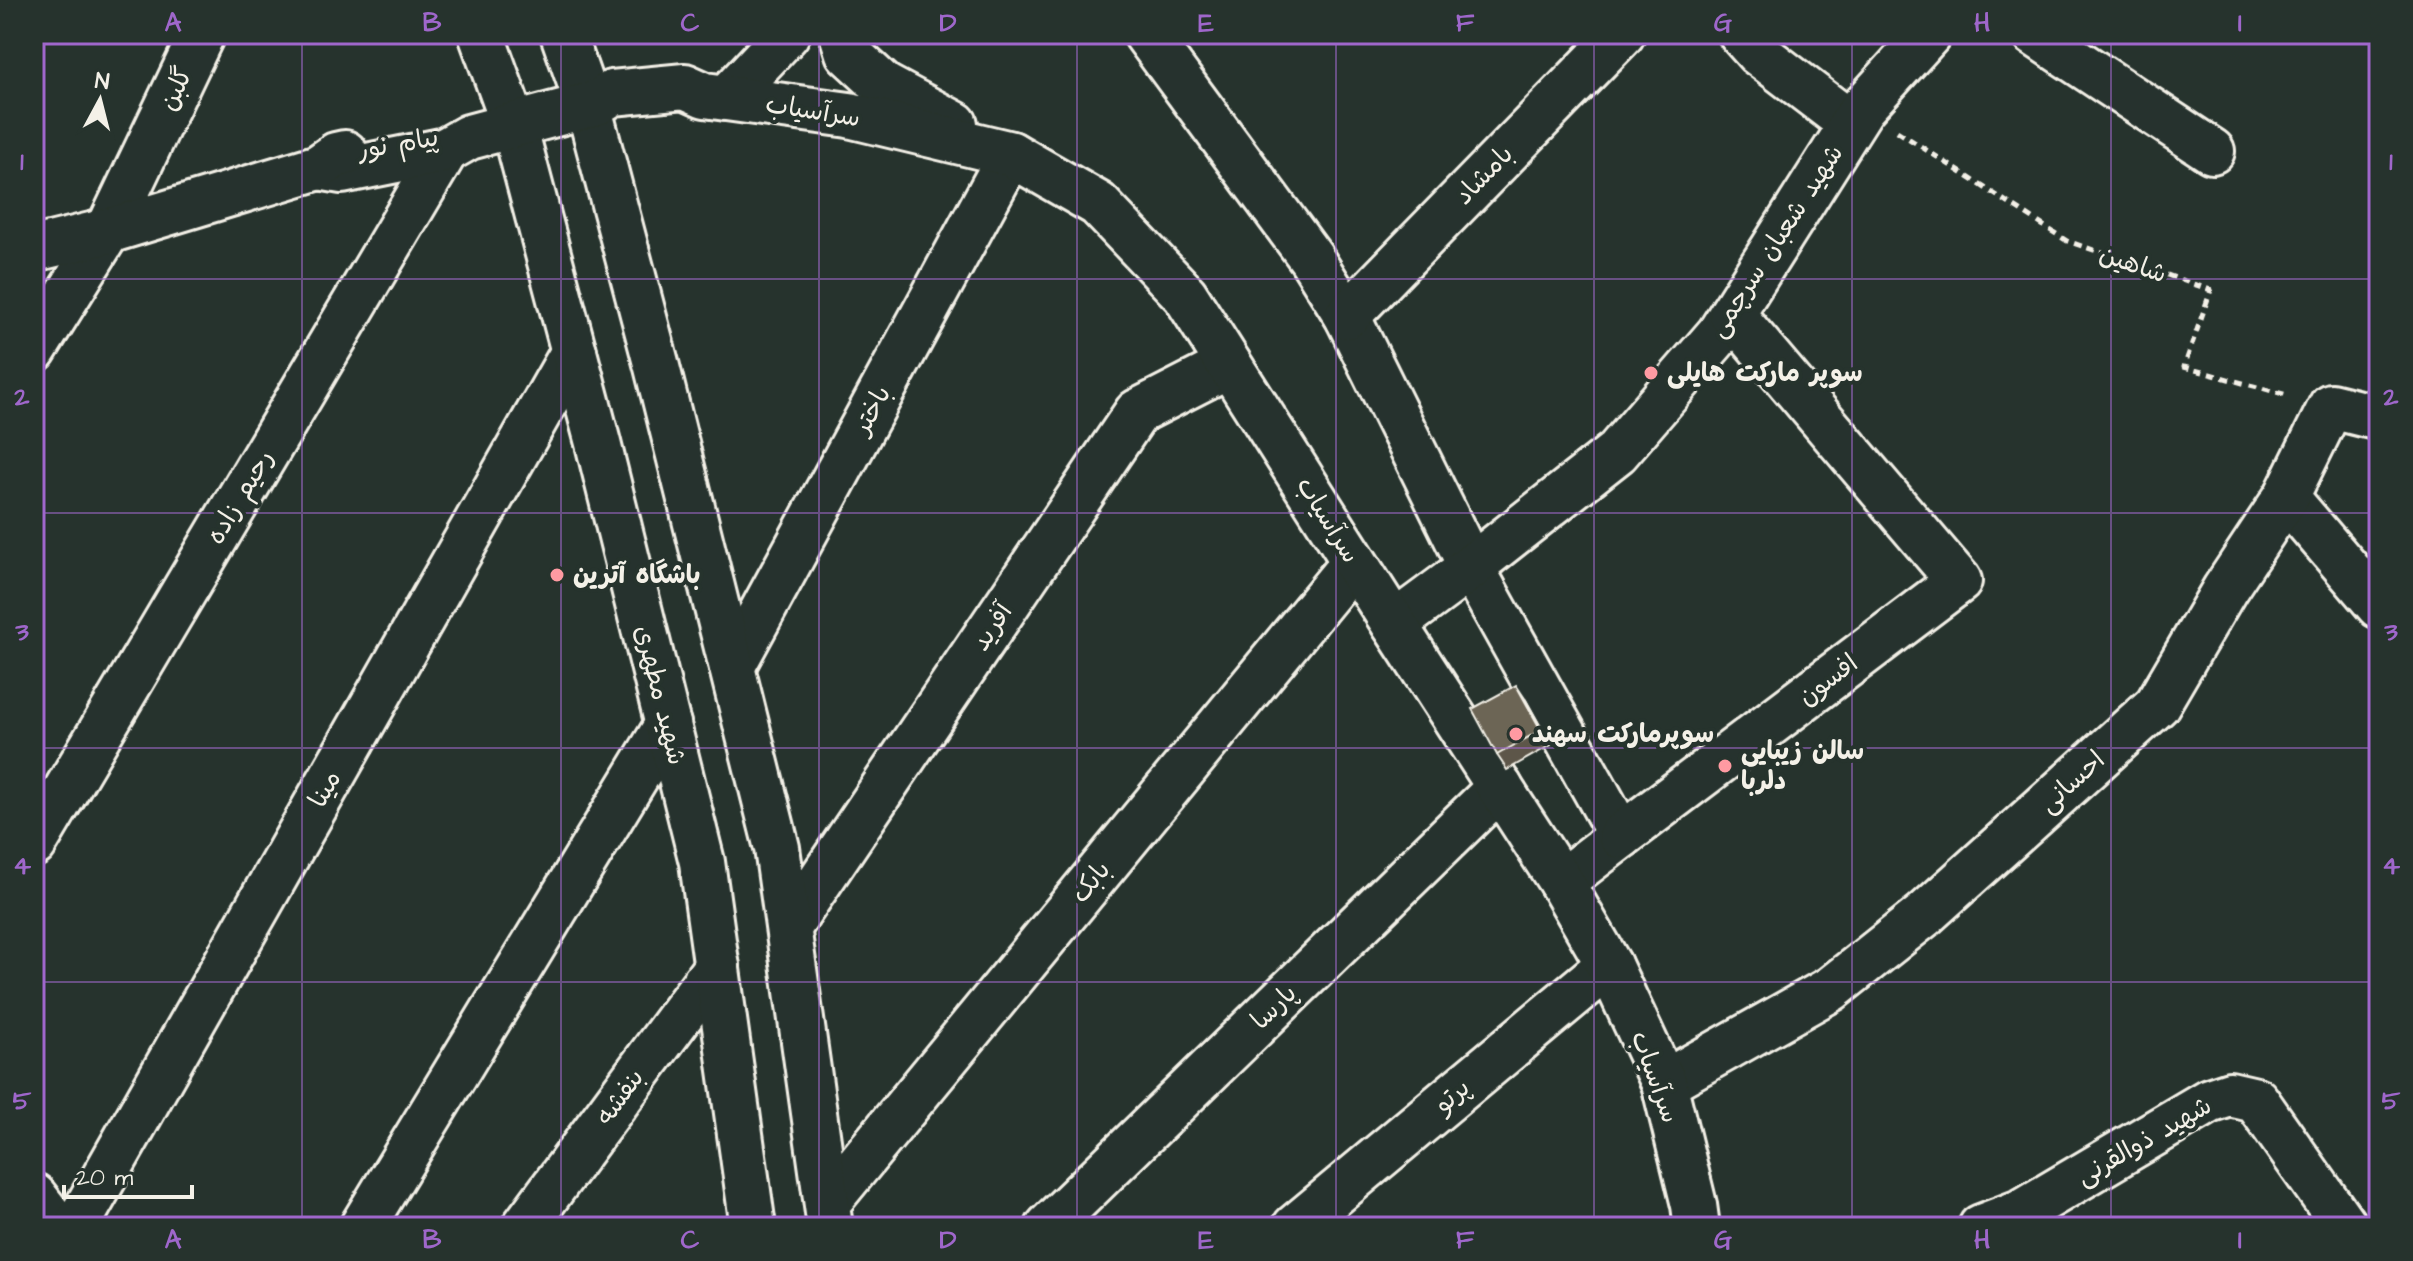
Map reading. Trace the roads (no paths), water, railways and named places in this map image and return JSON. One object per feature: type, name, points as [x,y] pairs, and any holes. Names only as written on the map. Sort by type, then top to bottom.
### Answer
[{"type":"main road","name":"گلبن","points":[[34,350],[108,231],[202,34]]},
{"type":"main road","name":"شهید مطهری","points":[[481,34],[514,125],[702,862],[753,1227]]},
{"type":"main road","points":[[563,34],[592,104],[777,848],[829,1215]]},
{"type":"main road","points":[[716,96],[787,34]]},
{"type":"main road","points":[[842,34],[848,53],[884,86],[1011,154]]},
{"type":"main road","points":[[1146,34],[1311,258],[1347,316],[1471,567],[1621,836]]},
{"type":"main road","name":"بامشاد","points":[[1347,316],[1622,34]]},
{"type":"main road","points":[[1741,34],[1758,53],[1857,116]]},
{"type":"main road","name":"شهید شعبان سرچمی","points":[[1394,624],[1617,452],[1719,334],[1857,116],[1929,34]]},
{"type":"main road","points":[[2035,34],[2212,151]]},
{"type":"main road","name":"سرآسیاب","points":[[514,125],[592,104],[612,93],[685,86],[716,96],[849,115],[1011,154],[1098,204],[1185,295],[1561,882],[1609,965],[1664,1083],[1697,1227]]},
{"type":"main road","name":"پیام نور","points":[[34,249],[108,231],[319,167],[336,155],[443,133],[458,144],[514,125]]},
{"type":"main road","name":"رحیم زاده","points":[[34,844],[458,144]]},
{"type":"main road","name":"باختر","points":[[732,667],[1011,154]]},
{"type":"main road","name":"افسون","points":[[1561,882],[1959,581],[1732,314]]},
{"type":"main road","name":"مینا","points":[[76,1227],[574,351]]},
{"type":"main road","name":"آفرید","points":[[789,927],[1137,412],[1229,365]]},
{"type":"main road","name":"احسانی","points":[[1664,1083],[1831,989],[1924,915],[2157,705],[2225,589],[2286,497],[2331,406],[2379,418]]},
{"type":"main road","points":[[2286,497],[2379,606]]},
{"type":"main road","name":"بابک","points":[[829,1215],[1354,562]]},
{"type":"main road","points":[[362,1227],[668,724]]},
{"type":"main road","name":"پارسا","points":[[1048,1227],[1500,787]]},
{"type":"main road","name":"پرتو","points":[[1295,1227],[1609,965]]},
{"type":"main road","name":"بنفشه","points":[[524,1227],[717,966]]},
{"type":"main road","name":"شهید ذوالقرنی","points":[[1981,1227],[2023,1211],[2209,1101],[2230,1094],[2256,1100],[2345,1227]]},
{"type":"main road","points":[[34,1196],[58,1227]]},
{"type":"place","name":"سوپر مارکت هایلی","points":[[1651,373]]},
{"type":"place","name":"باشگاه آترین","points":[[557,575]]},
{"type":"place","name":"سوپرمارکت سهند","points":[[1516,734]]},
{"type":"place","name":"سالن زیبایی دلربا","points":[[1725,766]]}]
